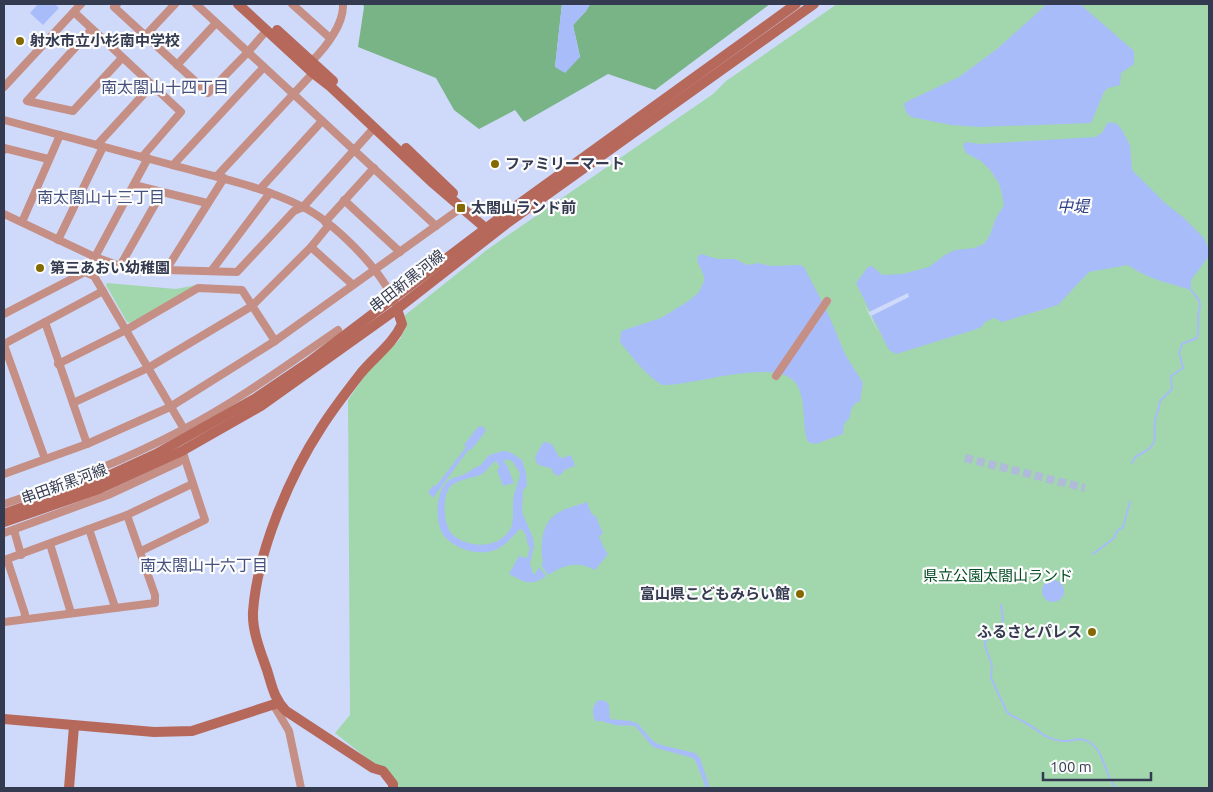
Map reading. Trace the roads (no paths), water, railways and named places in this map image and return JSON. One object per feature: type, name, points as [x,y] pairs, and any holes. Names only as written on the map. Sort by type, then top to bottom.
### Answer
[{"type":"main road","points":[[238,4],[374,128],[395,143],[492,229]]},
{"type":"main road","points":[[248,4],[312,61],[461,208],[492,229]]},
{"type":"main road","name":"串田新黒河線","points":[[4,522],[99,490],[183,453],[261,406],[397,309],[492,229],[796,4]]},
{"type":"main road","name":"串田新黒河線","points":[[4,514],[97,481],[156,454],[256,398],[308,363],[393,298],[815,4]]},
{"type":"main road","points":[[393,788],[393,784],[383,771],[373,768],[350,754],[276,704],[257,640],[253,613],[264,555],[279,509],[301,462],[321,428],[362,372],[396,336],[402,324],[397,309]]},
{"type":"main road","points":[[4,719],[154,732],[192,731],[276,704]]},
{"type":"main road","points":[[69,788],[74,726]]},
{"type":"street","points":[[4,87],[81,4]]},
{"type":"street","points":[[117,4],[114,7],[208,92],[248,52],[266,30]]},
{"type":"street","points":[[145,36],[175,4]]},
{"type":"street","points":[[196,4],[436,226]]},
{"type":"street","points":[[292,4],[330,38]]},
{"type":"street","points":[[312,61],[330,38],[343,12],[343,4]]},
{"type":"street","points":[[74,12],[181,112],[145,157],[134,184],[95,257]]},
{"type":"street","points":[[177,65],[216,23]]},
{"type":"street","points":[[92,29],[27,101],[73,111],[122,58]]},
{"type":"street","points":[[173,165],[264,67]]},
{"type":"street","points":[[166,270],[207,203],[220,177],[313,73]]},
{"type":"street","points":[[58,240],[100,146],[152,86]]},
{"type":"street","points":[[4,120],[220,177],[260,189],[303,207],[352,244],[375,270],[393,298],[397,309]]},
{"type":"street","points":[[260,189],[322,121]]},
{"type":"street","points":[[4,214],[95,257],[120,266],[166,270],[237,272],[294,211],[303,207],[374,128]]},
{"type":"street","points":[[22,222],[60,135]]},
{"type":"street","points":[[4,150],[4,148],[48,159]]},
{"type":"street","points":[[74,403],[148,368],[252,306],[311,247],[344,200],[374,168]]},
{"type":"street","points":[[134,184],[207,203]]},
{"type":"street","points":[[120,266],[162,192]]},
{"type":"street","points":[[212,270],[270,193]]},
{"type":"street","points":[[344,200],[400,252]]},
{"type":"street","points":[[4,474],[87,444],[170,407],[275,341],[461,208]]},
{"type":"street","points":[[311,247],[353,285]]},
{"type":"street","points":[[4,314],[85,272],[94,276],[184,429]]},
{"type":"street","points":[[58,364],[126,330],[198,288],[242,290],[275,341]]},
{"type":"street","points":[[45,459],[4,344],[103,291]]},
{"type":"street","points":[[776,376],[827,301]]},
{"type":"street","points":[[45,322],[87,444]]},
{"type":"street","points":[[4,504],[71,480],[184,429],[253,387],[338,330]]},
{"type":"street","points":[[141,551],[205,520],[183,453]]},
{"type":"street","points":[[4,533],[108,495],[178,462],[183,453]]},
{"type":"street","points":[[24,619],[25,614],[7,559],[127,515],[192,484]]},
{"type":"street","points":[[4,622],[155,603],[155,595],[141,551],[127,515]]},
{"type":"street","points":[[14,530],[21,555]]},
{"type":"street","points":[[89,530],[115,607]]},
{"type":"street","points":[[50,544],[71,613]]},
{"type":"street","points":[[276,704],[288,731],[301,788]]},
{"type":"water","points":[[38,4],[55,4],[59,8],[43,25],[30,13]]},
{"type":"water","points":[[562,4],[590,4],[573,25],[580,57],[565,73],[555,67]]},
{"type":"water","points":[[1047,4],[1080,4],[1134,51],[1134,64],[1121,73],[1120,85],[1108,88],[1104,92],[1091,123],[979,127],[951,125],[911,117],[906,112],[904,105],[906,102],[959,77],[997,49]]},
{"type":"water","name":"中堤","points":[[1108,122],[1117,124],[1130,145],[1132,170],[1204,238],[1209,250],[1209,256],[1191,280],[1191,290],[1150,277],[1128,265],[1089,272],[1058,305],[1002,322],[994,318],[985,322],[980,328],[896,354],[889,350],[856,283],[868,267],[872,266],[882,275],[902,274],[929,267],[955,250],[974,248],[984,244],[1004,205],[999,183],[981,161],[966,153],[963,146],[965,142],[981,144],[1095,137],[1102,133]]},
{"type":"water","points":[[702,254],[717,259],[735,259],[747,265],[758,263],[771,266],[800,265],[804,267],[827,311],[845,354],[863,383],[860,401],[853,406],[849,419],[844,425],[843,434],[816,444],[808,442],[800,392],[797,385],[788,376],[754,372],[662,385],[645,371],[620,342],[621,332],[624,330],[661,318],[690,300],[699,292],[704,276],[697,260],[698,256]]},
{"type":"water","points":[[482,426],[486,430],[485,432],[471,450],[469,449],[433,498],[428,492],[434,485],[436,486],[466,447],[464,445],[478,427]]},
{"type":"water","points":[[545,442],[552,444],[559,457],[571,455],[575,466],[566,469],[559,476],[554,474],[551,468],[538,464],[535,457]]},
{"type":"water","points":[[503,451],[510,452],[522,460],[527,486],[523,490],[522,512],[533,538],[534,546],[530,563],[533,574],[535,574],[539,567],[546,576],[536,581],[524,581],[509,574],[519,556],[527,558],[530,547],[522,529],[500,547],[484,552],[469,551],[455,545],[441,531],[438,517],[438,501],[443,487],[452,479],[480,466],[489,455]],"holes":[[[505,459],[512,461],[520,473],[513,500],[511,526],[506,535],[494,543],[479,545],[464,542],[452,534],[445,518],[445,503],[447,491],[450,487],[457,482],[482,474],[496,461],[500,467],[497,470],[503,486],[514,483],[504,462]]]},
{"type":"water","points":[[587,502],[592,515],[596,516],[603,534],[599,536],[608,554],[595,570],[583,565],[572,565],[560,568],[548,575],[541,565],[543,562],[543,535],[548,522],[561,511]]},
{"type":"water","points":[[1053,580],[1061,583],[1064,591],[1061,599],[1053,602],[1045,599],[1042,591],[1045,583]]},
{"type":"water","points":[[599,700],[606,701],[609,705],[610,719],[637,723],[653,741],[661,745],[695,753],[700,758],[710,788],[706,788],[693,758],[653,747],[635,726],[595,721],[593,709]]},
{"type":"waterway","points":[[1132,463],[1135,457],[1150,448],[1154,442],[1155,421],[1160,401],[1172,389],[1171,376],[1183,368],[1179,353],[1182,344],[1197,338],[1200,303],[1191,290]]},
{"type":"waterway","points":[[1093,554],[1114,538],[1117,531],[1123,527],[1130,502]]},
{"type":"waterway","points":[[1001,605],[1002,623],[985,642],[985,646],[992,665],[991,678],[1007,712],[1050,738],[1062,741],[1082,739],[1089,742],[1098,751],[1116,788]]},
{"type":"tunnel","points":[[965,458],[1085,488]]},
{"type":"place","name":"射水市立小杉南中学校","points":[[20,41]]},
{"type":"place","name":"ファミリーマート","points":[[495,164]]},
{"type":"place","name":"太閤山ランド前","points":[[461,208]]},
{"type":"place","name":"第三あおい幼稚園","points":[[40,268]]},
{"type":"place","name":"富山県こどもみらい館","points":[[800,594]]},
{"type":"place","name":"ふるさとパレス","points":[[1092,632]]},
{"type":"district","name":"南太閤山十四丁目","points":[[165,87]]},
{"type":"district","name":"南太閤山十三丁目","points":[[101,197]]},
{"type":"district","name":"南太閤山十六丁目","points":[[204,565]]},
{"type":"park label","name":"県立公園太閤山ランド","points":[[998,576]]}]
